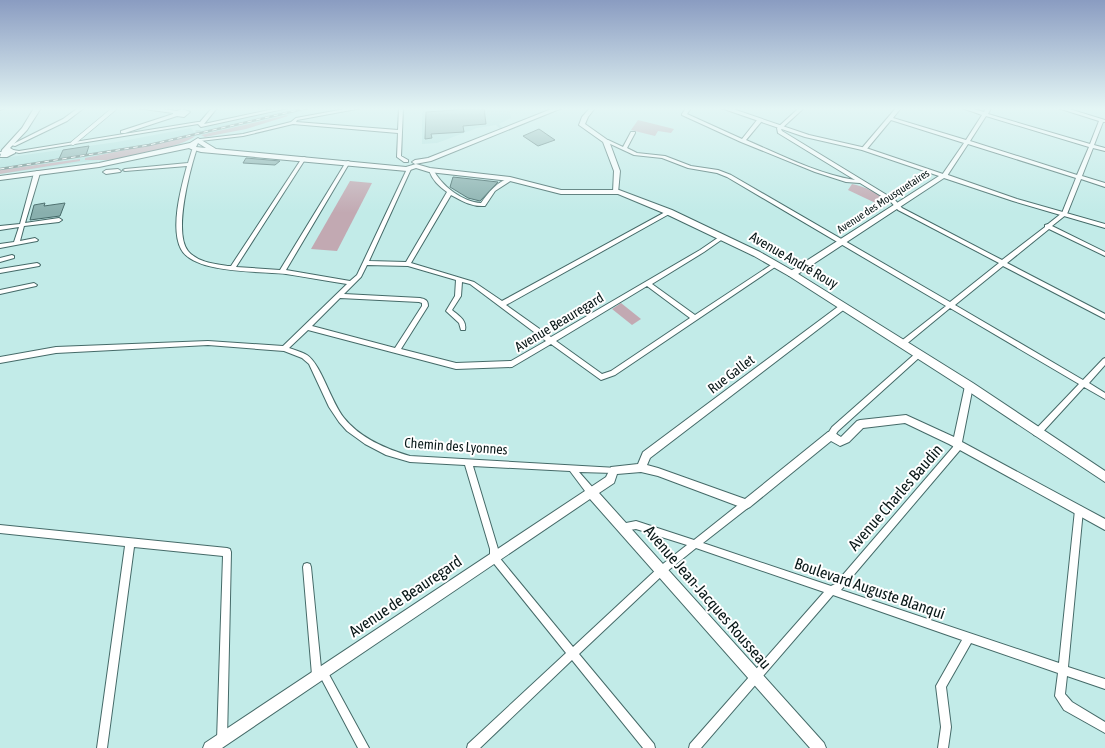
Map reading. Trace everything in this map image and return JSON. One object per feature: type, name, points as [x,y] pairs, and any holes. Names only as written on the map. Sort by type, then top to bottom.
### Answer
[{"type":"main road","points":[[0,178],[99,165],[174,143]]},
{"type":"main road","name":"Avenue André Rouy","points":[[207,143],[217,151],[388,166],[409,165],[430,170],[510,179],[561,192],[616,192],[631,195],[776,264],[969,386],[1105,477]]},
{"type":"street","points":[[5,151],[21,143]]},
{"type":"street","points":[[5,151],[19,152],[72,143]]},
{"type":"street","points":[[196,143],[182,194],[180,222],[182,248],[196,260],[233,267],[324,277],[352,283]]},
{"type":"street","points":[[400,143],[399,157],[409,165]]},
{"type":"street","points":[[409,165],[429,160],[472,143]]},
{"type":"street","points":[[607,143],[617,171],[616,192]]},
{"type":"street","points":[[611,143],[638,154],[663,157],[690,167],[724,174],[842,241],[1105,396]]},
{"type":"street","points":[[625,148],[628,143]]},
{"type":"street","points":[[748,143],[816,170],[848,181],[861,182]]},
{"type":"street","points":[[798,143],[897,205],[900,209],[1105,317]]},
{"type":"street","points":[[844,143],[865,148],[1015,200],[1105,226]]},
{"type":"street","points":[[865,148],[869,143]]},
{"type":"street","name":"Avenue des Mousquetaires","points":[[792,274],[944,175],[966,143]]},
{"type":"street","points":[[970,143],[1105,185]]},
{"type":"street","points":[[1081,143],[1105,150]]},
{"type":"street","points":[[902,344],[1064,214],[1093,143]]},
{"type":"street","points":[[233,267],[304,158]]},
{"type":"street","points":[[282,272],[348,162]]},
{"type":"street","points":[[125,170],[190,164]]},
{"type":"street","points":[[284,349],[359,276],[409,165]]},
{"type":"street","points":[[430,170],[432,176],[450,192],[465,202],[478,206],[483,205],[493,190],[510,179]]},
{"type":"street","points":[[106,172],[118,171]]},
{"type":"street","points":[[17,242],[37,173]]},
{"type":"street","points":[[408,264],[450,192]]},
{"type":"street","points":[[502,304],[669,212]]},
{"type":"street","points":[[0,228],[59,220]]},
{"type":"street","points":[[1048,226],[1105,254]]},
{"type":"street","name":"Avenue Beauregard","points":[[306,327],[456,366],[512,364],[648,284],[721,238]]},
{"type":"street","points":[[0,246],[35,240]]},
{"type":"street","points":[[0,260],[12,257]]},
{"type":"street","points":[[365,263],[408,264],[472,283],[601,377],[613,373],[776,264]]},
{"type":"street","points":[[0,271],[37,265]]},
{"type":"street","points":[[459,279],[458,296],[448,311],[462,322],[463,328]]},
{"type":"street","points":[[648,284],[694,318]]},
{"type":"street","points":[[0,292],[34,285]]},
{"type":"street","points":[[338,296],[420,300],[425,302],[426,306],[396,351]]},
{"type":"street","name":"Rue Gallet","points":[[641,468],[646,455],[844,306]]},
{"type":"street","name":"Chemin des Lyonnes","points":[[0,360],[56,350],[208,343],[284,349],[304,356],[311,362],[336,412],[362,438],[379,449],[410,459],[614,470],[641,468],[666,474],[746,504]]},
{"type":"street","points":[[472,748],[662,570],[831,435],[835,429],[919,354]]},
{"type":"street","points":[[1037,433],[1105,361]]},
{"type":"street","points":[[957,444],[969,386]]},
{"type":"street","points":[[831,435],[840,442],[846,439],[860,424],[906,419],[957,444],[1105,525]]},
{"type":"street","name":"Avenue Charles Baudin","points":[[694,748],[830,592],[844,579],[957,448],[957,444]]},
{"type":"street","points":[[468,462],[494,549],[494,557],[650,748]]},
{"type":"street","name":"Avenue Jean-Jacques Rousseau","points":[[574,468],[591,492],[819,748]]},
{"type":"street","name":"Avenue de Beauregard","points":[[210,748],[612,478],[614,470]]},
{"type":"street","points":[[1079,510],[1060,696],[1068,706],[1105,728]]},
{"type":"street","name":"Boulevard Auguste Blanqui","points":[[624,527],[636,525],[695,544],[830,592],[1105,684]]},
{"type":"street","points":[[0,529],[227,552],[222,740]]},
{"type":"street","points":[[102,748],[130,542]]},
{"type":"street","points":[[307,567],[320,674],[364,748]]},
{"type":"street","points":[[943,748],[946,728],[941,686],[969,637]]},
{"type":"shaded area","points":[[111,143],[183,143],[134,155],[0,174],[0,160],[3,158]]},
{"type":"shaded area","points":[[160,143],[182,143],[111,160],[85,160],[85,158]]},
{"type":"shaded area","points":[[80,159],[80,161],[0,174],[0,170]]},
{"type":"shaded area","points":[[350,181],[372,183],[337,251],[311,249]]},
{"type":"shaded area","points":[[852,184],[877,194],[886,200],[888,204],[884,207],[848,190]]},
{"type":"shaded area","points":[[621,303],[641,319],[632,325],[612,309]]},
{"type":"building","points":[[533,143],[547,143],[538,146]]},
{"type":"building","points":[[89,146],[86,155],[59,159],[63,150]]},
{"type":"building","points":[[246,158],[280,161],[275,165],[243,163]]},
{"type":"building","points":[[453,177],[498,182],[480,201],[468,198],[450,187]]},
{"type":"building","points":[[45,203],[44,206],[65,203],[60,216],[30,220],[34,205]]},
{"type":"railway","points":[[0,169],[158,143]]}]
